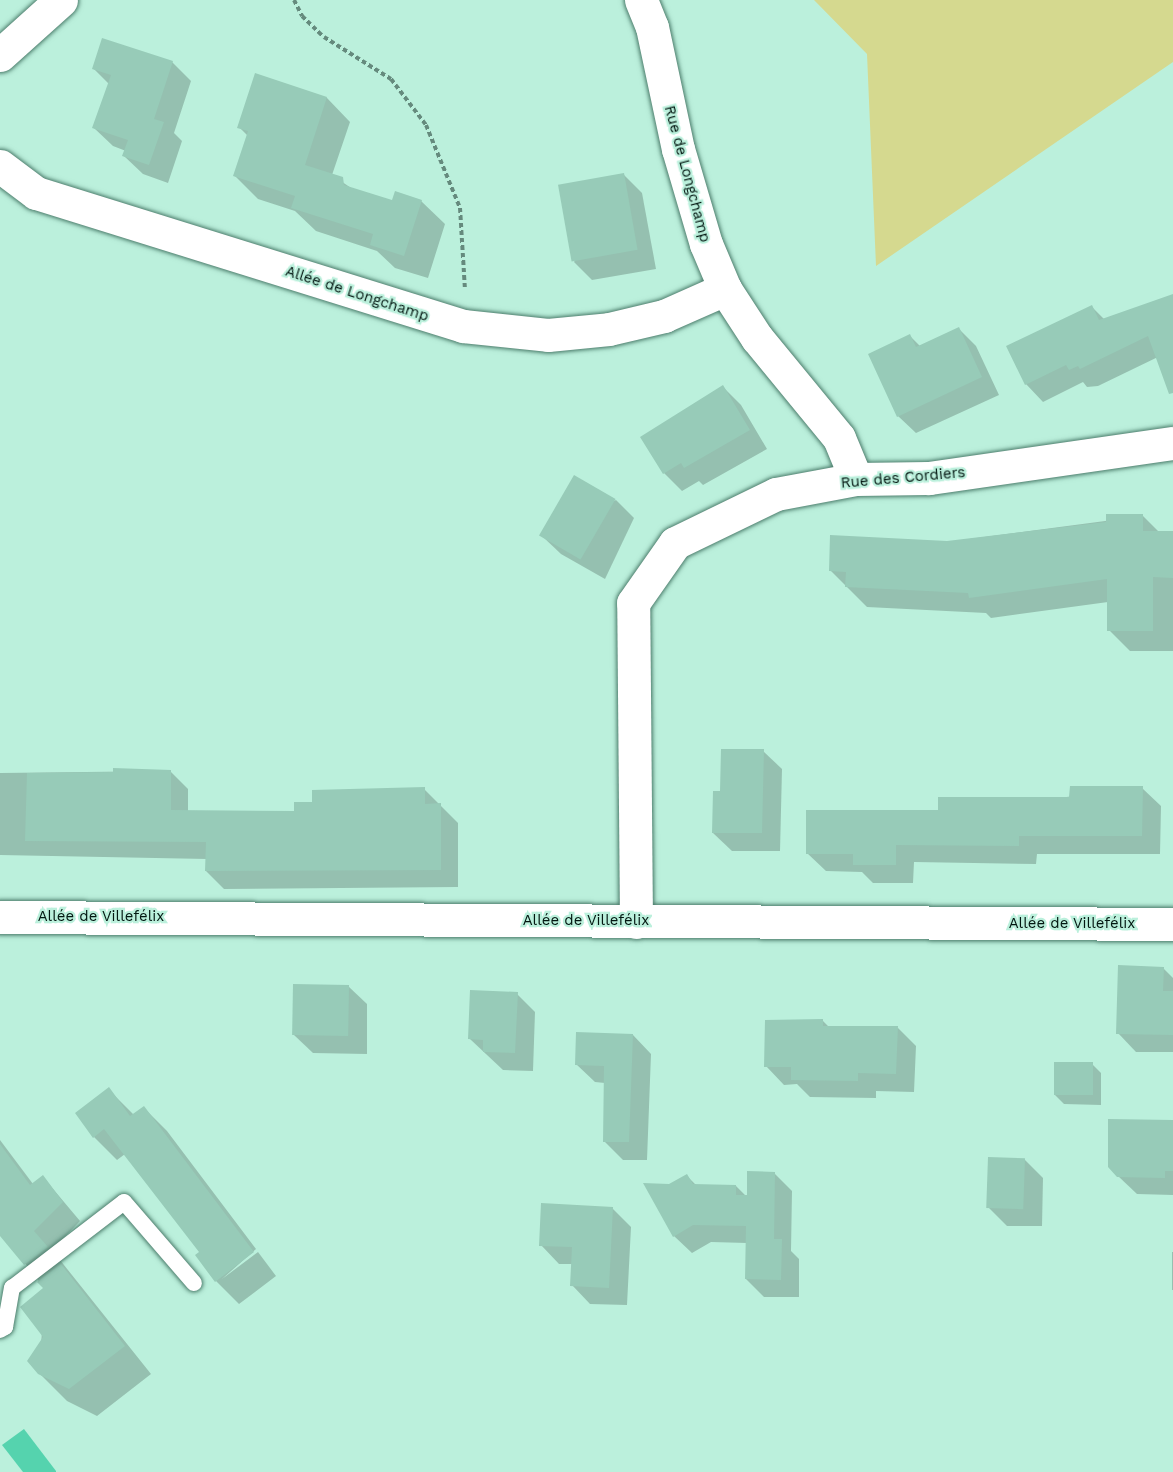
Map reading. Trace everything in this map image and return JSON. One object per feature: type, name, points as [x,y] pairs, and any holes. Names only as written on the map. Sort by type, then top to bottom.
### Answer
[{"type":"street","points":[[0,56],[61,0]]},
{"type":"street","name":"Rue de Longchamp","points":[[641,0],[652,27],[684,170],[706,244],[725,289],[757,338],[839,438],[856,479]]},
{"type":"street","name":"Allée de Longchamp","points":[[0,165],[36,193],[464,326],[548,336],[609,329],[664,316],[725,289]]},
{"type":"street","name":"Rue des Cordiers","points":[[636,922],[633,603],[675,543],[776,494],[856,479],[929,478],[1173,443]]},
{"type":"street","name":"Allée de Villefélix","points":[[0,916],[1173,924]]},
{"type":"lane","points":[[0,1330],[5,1327],[12,1288],[124,1202],[194,1283]]},
{"type":"path","points":[[294,0],[302,16],[324,36],[392,79],[426,125],[460,208],[467,266],[464,326]]},
{"type":"shaded area","points":[[814,0],[1173,0],[1173,62],[876,266],[867,54]]},
{"type":"shaded area","points":[[24,1429],[56,1472],[23,1472],[2,1445]]},
{"type":"building","points":[[102,38],[173,61],[154,119],[164,122],[149,165],[122,156],[128,140],[92,128],[111,75],[92,69]]},
{"type":"building","points":[[255,73],[327,97],[305,165],[343,177],[344,185],[392,200],[395,191],[422,200],[404,256],[370,245],[373,234],[291,208],[295,196],[233,176],[248,131],[237,128]]},
{"type":"building","points":[[624,173],[638,250],[572,261],[558,185]]},
{"type":"building","points":[[1173,294],[1173,393],[1169,394],[1148,336],[1080,369],[1078,366],[1069,370],[1066,365],[1025,385],[1006,346],[1092,305],[1099,320]]},
{"type":"building","points":[[959,327],[982,377],[897,417],[868,354],[910,334],[916,347]]},
{"type":"building","points":[[723,385],[750,430],[684,468],[681,463],[663,474],[640,437]]},
{"type":"building","points":[[574,475],[616,499],[581,560],[539,536]]},
{"type":"building","points":[[1106,514],[1143,514],[1143,531],[1173,531],[1173,578],[1153,577],[1153,631],[1107,631],[1107,579],[969,598],[968,593],[845,587],[846,572],[829,571],[830,535],[947,541],[1106,522]]},
{"type":"building","points":[[721,749],[764,749],[762,833],[712,833],[713,791],[720,791]]},
{"type":"building","points":[[113,768],[171,770],[171,810],[294,811],[294,802],[312,802],[312,790],[425,787],[425,804],[441,803],[441,870],[205,871],[206,842],[25,841],[27,773],[113,772]]},
{"type":"building","points":[[1070,786],[1143,786],[1142,836],[1019,836],[1019,846],[896,845],[896,865],[853,865],[853,854],[806,854],[806,810],[938,810],[938,797],[1069,797]]},
{"type":"building","points":[[1118,965],[1164,967],[1163,991],[1173,991],[1173,1035],[1116,1034]]},
{"type":"building","points":[[293,984],[349,985],[348,1036],[292,1035]]},
{"type":"building","points":[[470,990],[518,992],[515,1053],[483,1052],[483,1040],[468,1039]]},
{"type":"building","points":[[823,1019],[823,1026],[898,1026],[896,1074],[858,1073],[858,1081],[791,1080],[791,1067],[764,1067],[765,1020]]},
{"type":"building","points":[[576,1032],[633,1034],[629,1142],[603,1142],[604,1066],[575,1065]]},
{"type":"building","points":[[1054,1062],[1093,1062],[1093,1095],[1054,1095]]},
{"type":"building","points":[[109,1087],[130,1116],[144,1106],[254,1252],[215,1282],[195,1255],[199,1252],[104,1129],[93,1138],[75,1113]]},
{"type":"building","points":[[1108,1119],[1173,1120],[1173,1171],[1165,1171],[1165,1178],[1117,1177],[1108,1167]]},
{"type":"building","points":[[0,1144],[30,1185],[43,1175],[63,1202],[34,1231],[48,1247],[24,1265],[0,1236]]},
{"type":"building","points":[[988,1157],[1025,1158],[1023,1209],[986,1208]]},
{"type":"building","points":[[747,1171],[775,1172],[774,1239],[782,1239],[781,1280],[745,1279],[746,1226],[693,1225],[673,1237],[643,1183],[669,1184],[687,1174],[693,1184],[736,1185],[736,1195],[747,1195]]},
{"type":"building","points":[[541,1203],[613,1207],[609,1288],[570,1286],[572,1247],[539,1246]]},
{"type":"building","points":[[61,1264],[125,1346],[69,1389],[38,1374],[27,1361],[43,1337],[20,1307],[43,1288],[37,1282]]}]
